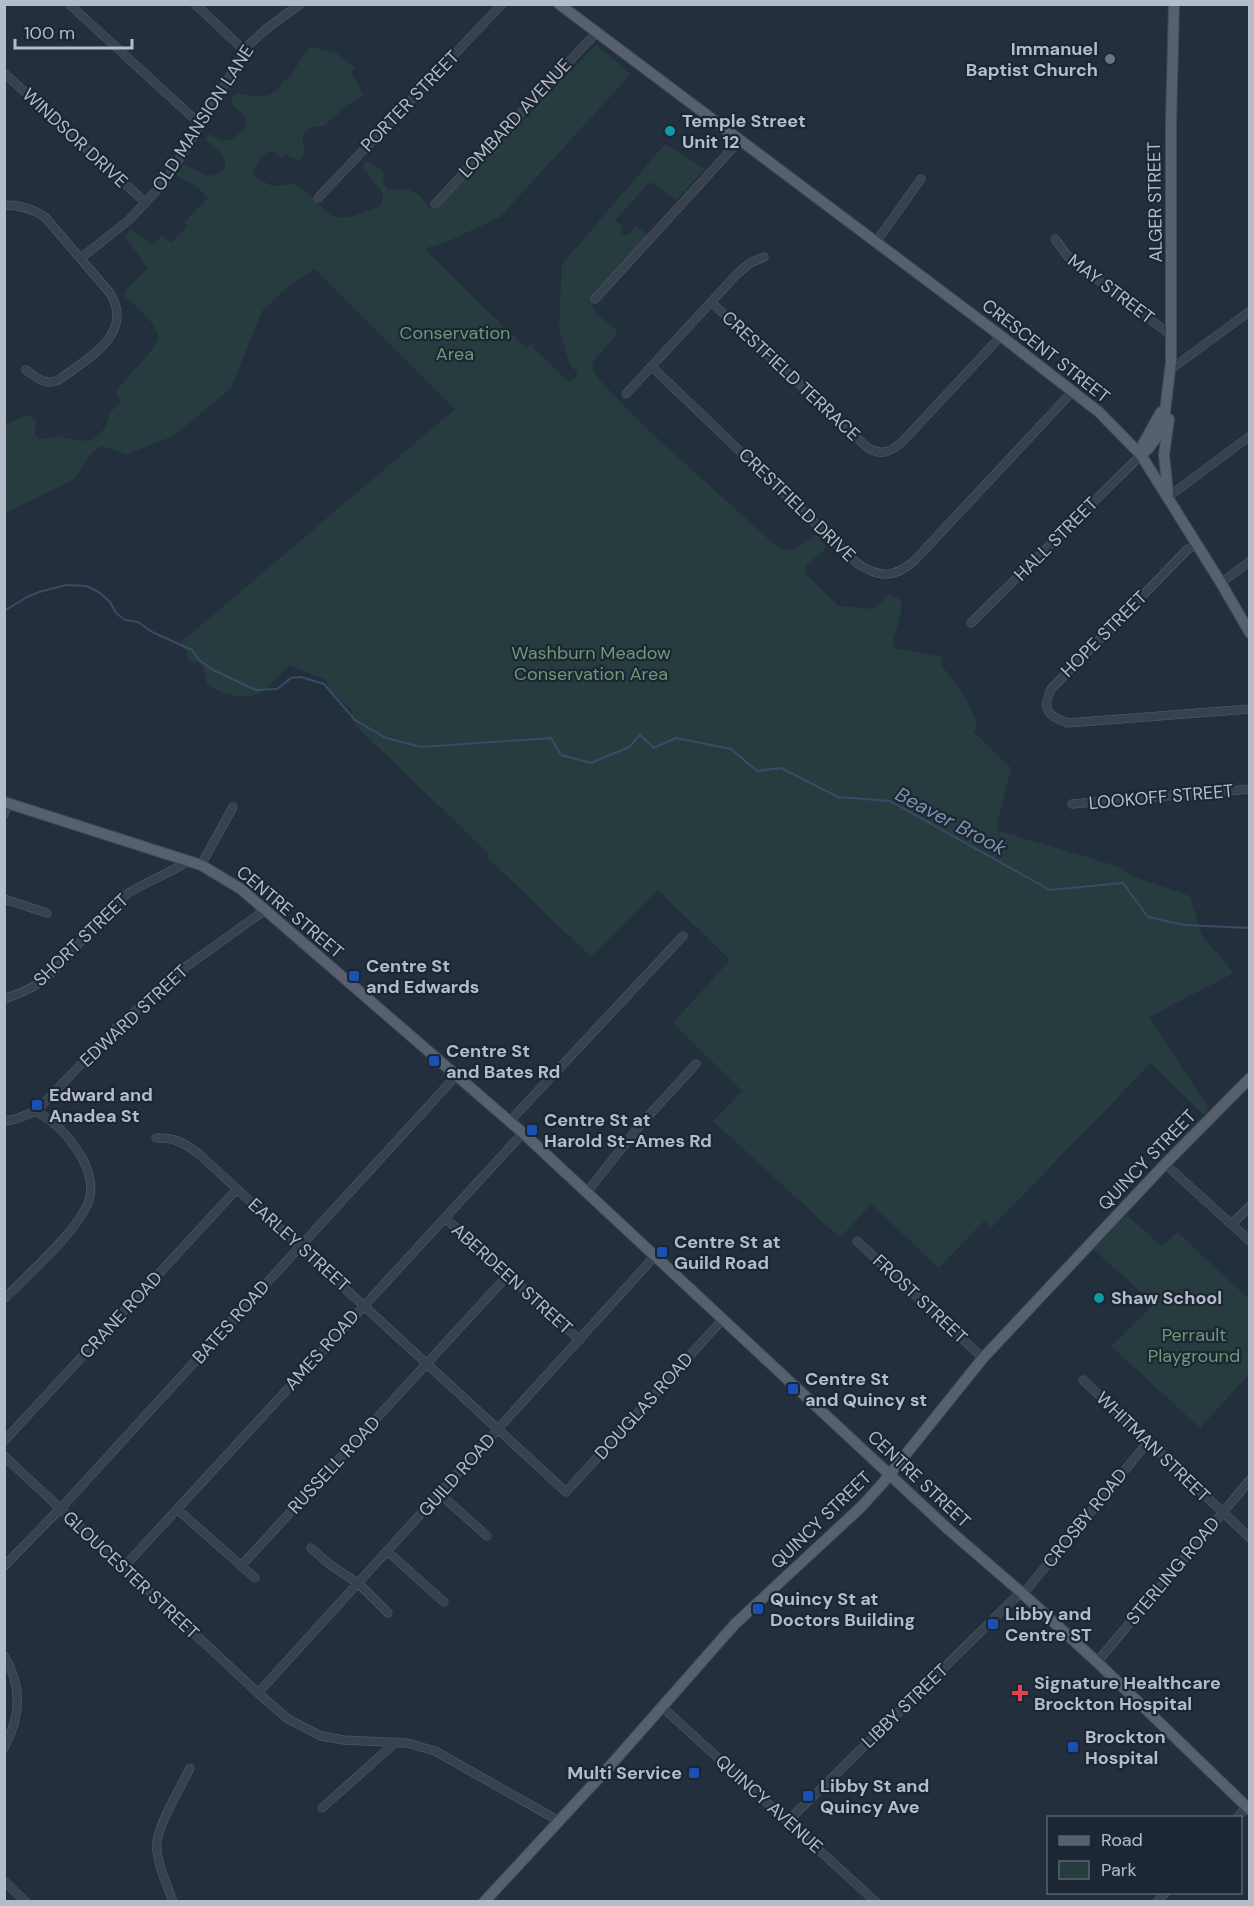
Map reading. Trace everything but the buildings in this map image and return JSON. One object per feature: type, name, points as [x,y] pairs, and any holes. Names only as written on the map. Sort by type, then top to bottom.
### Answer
[{"type":"main road","name":"CRESCENT STREET","points":[[559,4],[1073,391],[1116,428],[1141,455],[1250,633]]},
{"type":"main road","name":"ALGER STREET","points":[[1141,455],[1149,449],[1164,420],[1170,370],[1174,4]]},
{"type":"main road","points":[[1167,398],[1170,413],[1164,467],[1168,497]]},
{"type":"main road","name":"CENTRE STREET","points":[[6,806],[188,861],[241,889],[510,1121],[962,1542],[1097,1662],[1248,1809]]},
{"type":"main road","name":"QUINCY STREET","points":[[484,1902],[560,1821],[735,1624],[861,1507],[890,1475],[983,1358],[1165,1164],[1250,1078]]},
{"type":"street","points":[[69,4],[201,125]]},
{"type":"street","points":[[195,4],[245,51]]},
{"type":"street","name":"OLD MANSION LANE","points":[[81,258],[120,228],[146,203],[172,171],[245,51],[258,35],[300,4]]},
{"type":"street","name":"PORTER STREET","points":[[318,198],[502,4]]},
{"type":"street","name":"LOMBARD AVENUE","points":[[435,204],[596,33]]},
{"type":"street","name":"WINDSOR DRIVE","points":[[4,73],[146,203]]},
{"type":"street","points":[[595,299],[740,140]]},
{"type":"street","points":[[876,242],[921,179]]},
{"type":"street","points":[[4,205],[17,205],[36,210],[54,225],[114,300],[118,314],[112,334],[102,346],[55,383],[42,382],[26,370]]},
{"type":"street","name":"MAY STREET","points":[[1055,239],[1069,258],[1172,336]]},
{"type":"street","points":[[626,394],[743,268],[764,257]]},
{"type":"street","name":"CRESTFIELD TERRACE","points":[[711,302],[867,448],[883,453],[891,451],[903,441],[1000,336]]},
{"type":"street","points":[[1170,370],[1250,311]]},
{"type":"street","name":"CRESTFIELD DRIVE","points":[[652,367],[858,564],[885,575],[904,570],[914,561],[1073,391]]},
{"type":"street","points":[[1168,497],[1250,436]]},
{"type":"street","name":"HALL STREET","points":[[971,623],[1141,455]]},
{"type":"street","name":"HOPE STREET","points":[[1198,545],[1188,549],[1051,689],[1046,701],[1047,710],[1054,718],[1068,723],[1250,708]]},
{"type":"street","points":[[1221,583],[1250,561]]},
{"type":"street","name":"LOOKOFF STREET","points":[[1072,804],[1250,789]]},
{"type":"street","points":[[201,866],[233,807]]},
{"type":"street","name":"SHORT STREET","points":[[4,999],[46,978],[124,897],[139,886],[169,873],[188,861]]},
{"type":"street","points":[[4,899],[47,913]]},
{"type":"street","name":"EDWARD STREET","points":[[4,1121],[36,1111],[116,1028],[180,971],[265,910]]},
{"type":"street","points":[[510,1121],[683,936]]},
{"type":"street","points":[[587,1192],[640,1125],[696,1064]]},
{"type":"street","name":"BATES ROAD","points":[[4,1566],[61,1508],[456,1076]]},
{"type":"street","points":[[4,1299],[82,1216],[90,1195],[89,1176],[84,1161],[57,1124],[36,1111]]},
{"type":"street","name":"AMES ROAD","points":[[123,1568],[523,1133]]},
{"type":"street","name":"EARLEY STREET","points":[[156,1138],[168,1137],[180,1140],[199,1154],[566,1492]]},
{"type":"street","points":[[1165,1164],[1250,1240]]},
{"type":"street","name":"CRANE ROAD","points":[[4,1442],[237,1189]]},
{"type":"street","points":[[1232,1224],[1250,1206]]},
{"type":"street","name":"ABERDEEN STREET","points":[[445,1218],[580,1340]]},
{"type":"street","name":"FROST STREET","points":[[857,1241],[983,1358]]},
{"type":"street","name":"GUILD ROAD","points":[[258,1693],[655,1256]]},
{"type":"street","name":"RUSSELL ROAD","points":[[241,1566],[508,1275]]},
{"type":"street","name":"DOUGLAS ROAD","points":[[566,1492],[723,1319]]},
{"type":"street","name":"WHITMAN STREET","points":[[1083,1380],[1250,1538]]},
{"type":"street","name":"CROSBY ROAD","points":[[1023,1594],[1148,1442]]},
{"type":"street","name":"GLOUCESTER STREET","points":[[4,1456],[288,1719],[321,1736],[344,1740],[417,1745],[442,1755],[560,1821]]},
{"type":"street","name":"STERLING ROAD","points":[[1097,1662],[1250,1480]]},
{"type":"street","points":[[440,1494],[487,1536]]},
{"type":"street","points":[[177,1509],[255,1578]]},
{"type":"street","points":[[311,1548],[329,1564],[359,1584],[388,1613]]},
{"type":"street","points":[[388,1551],[444,1602]]},
{"type":"street","name":"LIBBY STREET","points":[[788,1821],[1017,1596],[1023,1594]]},
{"type":"street","points":[[4,1656],[15,1681],[19,1702],[17,1717],[4,1748]]},
{"type":"street","name":"QUINCY AVENUE","points":[[661,1706],[876,1902]]},
{"type":"street","points":[[322,1808],[396,1742]]},
{"type":"street","points":[[173,1902],[159,1858],[157,1843],[160,1829],[190,1768]]},
{"type":"street","points":[[4,1881],[26,1902]]},
{"type":"green space","name":"Washburn Meadow Conservation Area","points":[[596,45],[631,74],[500,217],[451,240],[424,249],[526,348],[542,334],[531,346],[569,382],[578,374],[569,362],[559,329],[562,264],[665,144],[705,169],[676,200],[650,182],[615,220],[623,227],[620,231],[624,235],[628,235],[636,226],[648,235],[623,265],[591,297],[597,314],[616,330],[617,334],[593,362],[592,369],[602,383],[647,429],[776,546],[788,549],[797,548],[815,534],[827,547],[805,567],[805,574],[839,606],[873,609],[890,594],[901,600],[901,612],[892,645],[897,649],[943,657],[940,663],[967,700],[976,720],[977,727],[974,732],[1011,768],[996,830],[1120,867],[1134,877],[1190,896],[1201,934],[1234,973],[1149,1017],[1209,1109],[1204,1115],[1151,1063],[991,1228],[984,1221],[939,1268],[871,1204],[840,1238],[713,1121],[742,1091],[673,1023],[730,960],[658,890],[591,957],[487,857],[489,854],[357,727],[352,718],[352,710],[329,690],[326,680],[289,665],[262,692],[249,696],[234,695],[207,685],[203,666],[198,662],[189,662],[187,651],[178,645],[455,409],[315,269],[289,286],[262,311],[231,388],[174,436],[127,454],[101,446],[91,454],[71,481],[5,513],[4,425],[28,415],[36,421],[35,435],[40,439],[59,436],[78,441],[91,440],[100,434],[106,426],[110,413],[120,402],[116,392],[157,341],[158,336],[153,325],[124,296],[126,289],[148,268],[125,237],[131,229],[153,245],[162,235],[171,243],[187,227],[184,223],[208,198],[193,184],[176,175],[184,164],[206,176],[223,171],[225,161],[218,150],[205,140],[209,134],[222,140],[231,140],[247,125],[245,116],[232,104],[232,97],[236,93],[270,95],[275,92],[283,80],[287,80],[311,47],[335,52],[355,68],[351,73],[363,94],[324,126],[311,127],[305,131],[302,137],[305,153],[300,160],[286,155],[281,158],[272,150],[260,158],[253,173],[255,177],[272,186],[295,184],[332,216],[351,216],[381,206],[383,193],[362,167],[366,161],[383,171],[382,181],[388,189],[409,190],[419,195],[430,208],[436,209]]},
{"type":"green space","name":"Perrault Playground","points":[[1127,1215],[1162,1247],[1177,1232],[1249,1299],[1249,1374],[1200,1428],[1111,1346],[1154,1304],[1093,1249]]},
{"type":"waterway","name":"Beaver Brook","points":[[4,611],[39,592],[66,585],[87,586],[100,593],[110,602],[116,613],[125,620],[138,622],[152,632],[192,650],[199,660],[213,670],[256,690],[277,689],[291,678],[301,677],[324,684],[355,720],[386,738],[421,747],[551,738],[561,755],[591,763],[629,747],[640,735],[654,748],[676,738],[731,749],[757,771],[781,768],[838,797],[890,801],[1050,890],[1123,883],[1148,917],[1184,925],[1250,928]]},
{"type":"place","name":"Immanuel Baptist Church","points":[[1110,59]]},
{"type":"place","name":"Temple Street Unit 12","points":[[670,131]]},
{"type":"place","name":"Centre St and Edwards","points":[[354,976]]},
{"type":"place","name":"Centre St and Bates Rd","points":[[434,1061]]},
{"type":"place","name":"Edward and Anadea St","points":[[37,1105]]},
{"type":"place","name":"Centre St at Harold St-Ames Rd","points":[[532,1130]]},
{"type":"place","name":"Centre St at Guild Road","points":[[662,1252]]},
{"type":"place","name":"Shaw School","points":[[1099,1298]]},
{"type":"place","name":"Centre St and Quincy st","points":[[793,1389]]},
{"type":"place","name":"Quincy St at Doctors Building","points":[[758,1609]]},
{"type":"place","name":"Libby and Centre ST","points":[[993,1624]]},
{"type":"place","name":"Signature Healthcare Brockton Hospital","points":[[1020,1693]]},
{"type":"place","name":"Brockton Hospital","points":[[1073,1747]]},
{"type":"place","name":"Multi Service","points":[[694,1773]]},
{"type":"place","name":"Libby St and Quincy Ave","points":[[808,1796]]},
{"type":"park label","name":"Conservation Area","points":[[455,343]]}]
